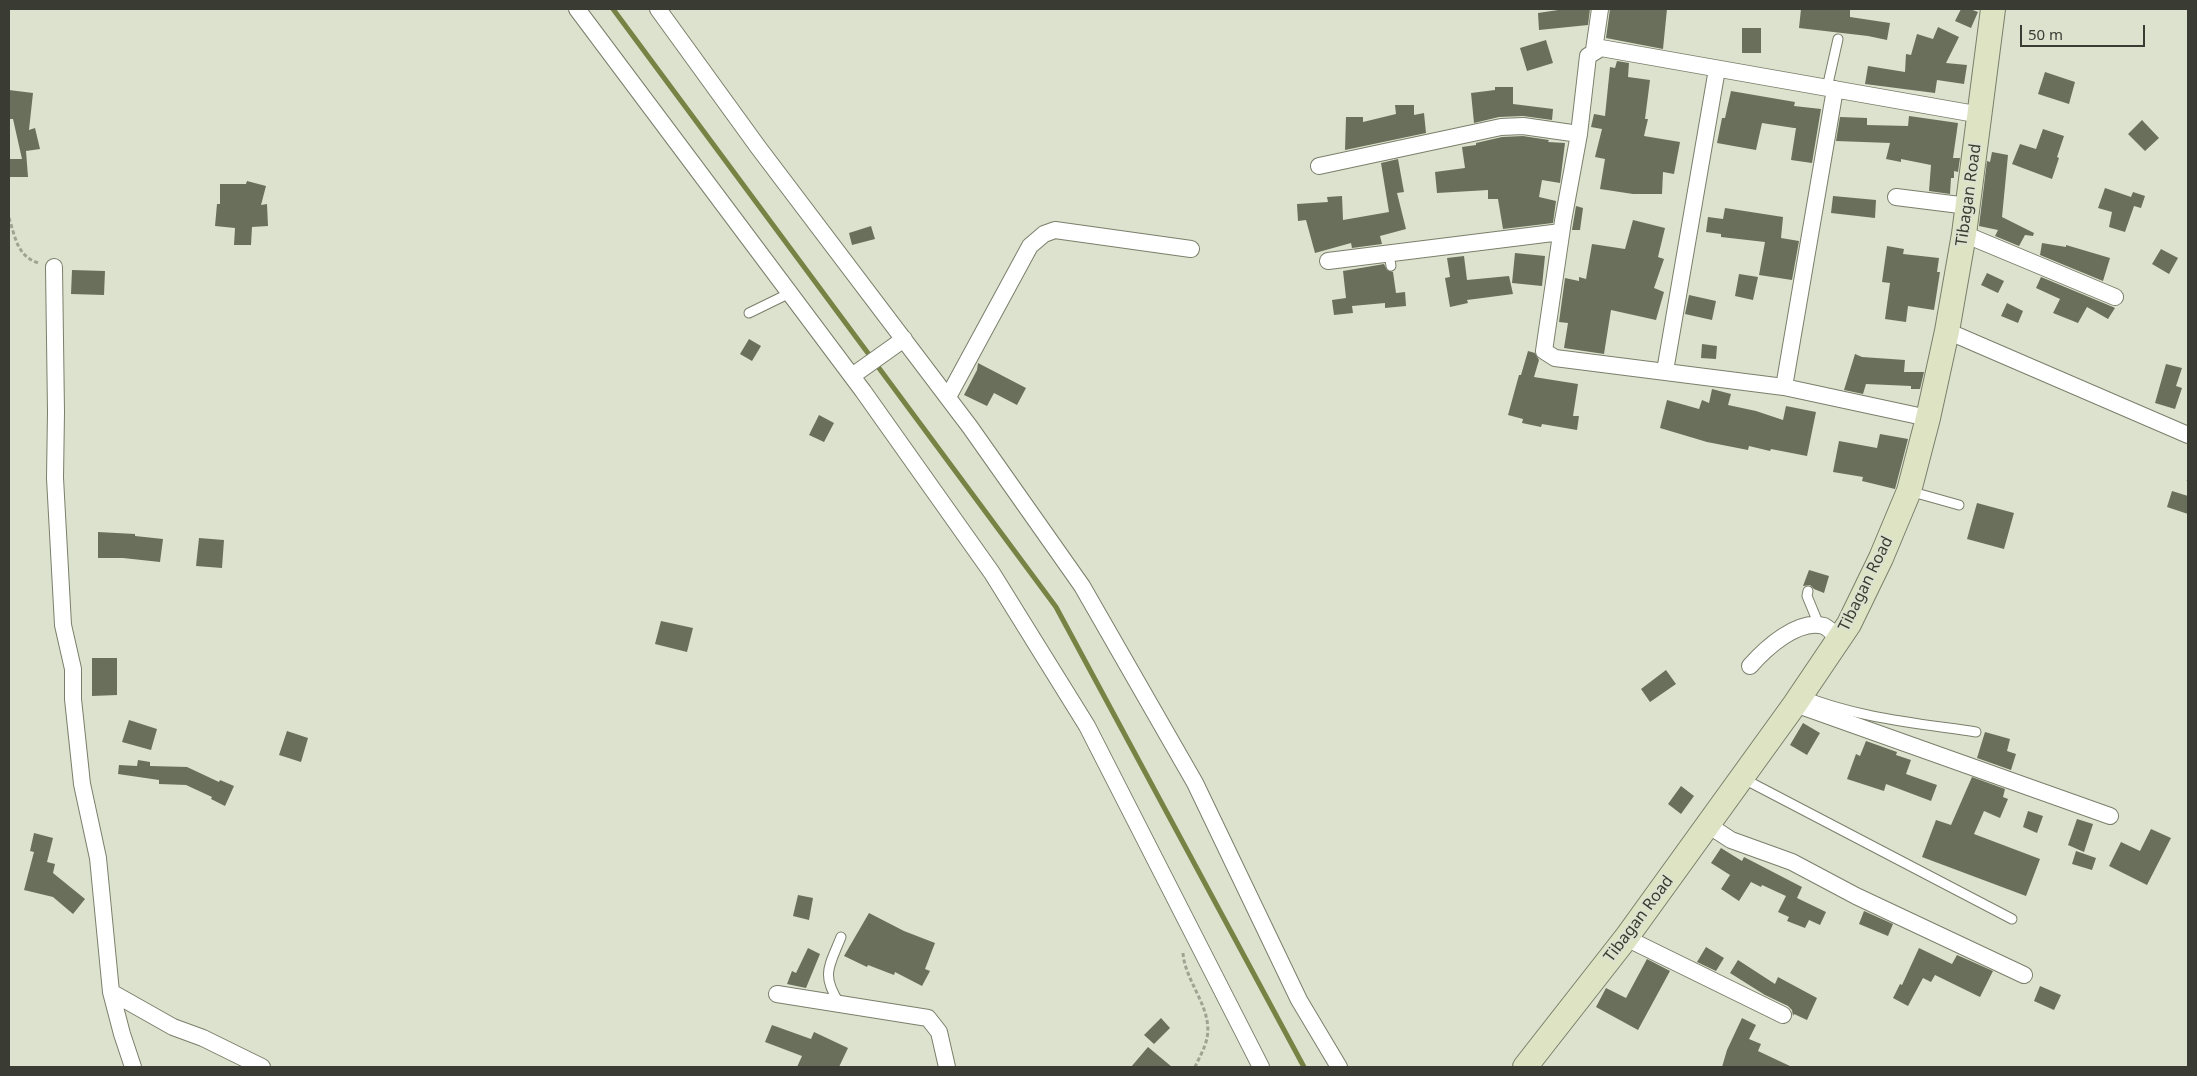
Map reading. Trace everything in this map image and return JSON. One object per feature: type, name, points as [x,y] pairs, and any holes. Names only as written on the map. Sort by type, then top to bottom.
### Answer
[{"type":"main road","name":"Tibagan Road","points":[[1525,1067],[1626,938],[1798,700],[1849,624],[1881,558],[1908,491],[1928,418],[1947,331],[1968,206],[1993,9]]},
{"type":"street","points":[[577,9],[790,293],[856,372],[992,573],[1087,726],[1261,1067]]},
{"type":"street","points":[[658,9],[899,342],[948,397],[1082,586],[1195,783],[1299,1000],[1339,1067]]},
{"type":"street","points":[[1594,50],[1600,9]]},
{"type":"street","points":[[1928,418],[1784,386],[1555,358],[1546,354],[1544,351],[1561,232],[1579,134],[1588,56],[1594,50],[1601,48],[1981,114]]},
{"type":"street","points":[[1664,371],[1717,69]]},
{"type":"street","points":[[1784,386],[1831,89]]},
{"type":"street","points":[[1319,166],[1502,127],[1523,126],[1579,134]]},
{"type":"street","points":[[1896,197],[1968,206]]},
{"type":"street","points":[[948,397],[1030,246],[1044,234],[1055,230],[1191,249]]},
{"type":"street","points":[[1328,261],[1390,260],[1561,232]]},
{"type":"street","points":[[1964,234],[2115,297]]},
{"type":"street","points":[[54,267],[55,478],[63,625],[72,669],[73,699],[82,784],[98,858],[111,992],[133,1067]]},
{"type":"street","points":[[1947,331],[2188,435]]},
{"type":"street","points":[[856,372],[899,342]]},
{"type":"street","points":[[1750,666],[1765,649],[1782,636],[1812,625],[1826,627],[1839,639]]},
{"type":"street","points":[[1798,700],[2110,816]]},
{"type":"street","points":[[1708,825],[1731,840],[1792,862],[1856,896],[2024,976]]},
{"type":"street","points":[[1626,938],[1783,1016]]},
{"type":"street","points":[[111,992],[173,1027],[203,1038],[262,1067]]},
{"type":"street","points":[[777,994],[928,1018],[939,1032],[947,1067]]},
{"type":"lane","points":[[1831,89],[1838,39]]},
{"type":"lane","points":[[749,313],[790,293]]},
{"type":"lane","points":[[1908,491],[1959,505]]},
{"type":"lane","points":[[1808,591],[1807,596],[1819,625]]},
{"type":"lane","points":[[1798,700],[1863,715],[1976,732]]},
{"type":"lane","points":[[1742,778],[2012,919]]},
{"type":"lane","points":[[839,1003],[827,980],[828,969],[841,937]]},
{"type":"path","points":[[9,218],[19,250],[33,262],[54,267]]},
{"type":"path","points":[[1188,925],[1183,946],[1184,963],[1192,987],[1206,1013],[1207,1037],[1195,1067]]},
{"type":"building","points":[[1565,9],[1590,9],[1588,25],[1539,30],[1538,13]]},
{"type":"building","points":[[1610,9],[1667,9],[1663,49],[1606,38]]},
{"type":"building","points":[[1801,9],[1850,9],[1850,17],[1890,23],[1887,40],[1799,28]]},
{"type":"building","points":[[1961,9],[1970,9],[1978,12],[1971,28],[1955,21]]},
{"type":"building","points":[[1938,27],[1959,37],[1946,63],[1967,65],[1964,84],[1937,80],[1935,93],[1865,84],[1868,66],[1905,72],[1906,54],[1911,55],[1917,34],[1933,39]]},
{"type":"building","points":[[1742,28],[1761,28],[1761,53],[1742,53]]},
{"type":"building","points":[[1546,40],[1553,63],[1527,71],[1520,48]]},
{"type":"building","points":[[1617,61],[1629,63],[1628,77],[1650,80],[1645,119],[1648,119],[1644,136],[1680,142],[1674,174],[1663,172],[1662,194],[1633,194],[1600,189],[1605,159],[1595,157],[1602,129],[1591,127],[1594,114],[1605,116],[1610,67],[1615,68]]},
{"type":"building","points":[[2045,72],[2075,82],[2069,104],[2038,94]]},
{"type":"building","points":[[1495,87],[1513,87],[1513,104],[1553,109],[1552,120],[1523,116],[1499,117],[1474,123],[1471,93],[1495,90]]},
{"type":"building","points":[[9,90],[33,93],[29,130],[35,128],[40,149],[26,151],[28,177],[9,177],[9,159],[22,159],[13,119],[9,119]]},
{"type":"building","points":[[1731,91],[1795,102],[1794,106],[1821,109],[1812,163],[1791,160],[1796,128],[1762,123],[1756,150],[1717,143],[1722,118],[1725,118]]},
{"type":"building","points":[[1395,105],[1414,105],[1414,115],[1424,113],[1426,133],[1345,150],[1346,117],[1363,117],[1363,122],[1396,114]]},
{"type":"building","points":[[1909,116],[1958,123],[1953,158],[1960,158],[1958,172],[1954,171],[1954,178],[1951,178],[1950,194],[1929,191],[1931,165],[1901,159],[1901,162],[1886,159],[1890,143],[1836,141],[1840,117],[1867,118],[1867,125],[1908,126]]},
{"type":"building","points":[[2142,120],[2159,138],[2145,151],[2128,134]]},
{"type":"building","points":[[2043,129],[2064,136],[2052,179],[2012,164],[2020,144],[2036,149]]},
{"type":"building","points":[[1523,136],[1549,140],[1548,142],[1565,143],[1560,183],[1542,180],[1539,197],[1556,201],[1553,223],[1503,229],[1498,199],[1488,199],[1488,190],[1437,193],[1435,172],[1465,168],[1462,147],[1502,137]]},
{"type":"building","points":[[1992,152],[2008,155],[2002,217],[2034,233],[2033,236],[2025,235],[2019,246],[1995,236],[1998,230],[1979,226],[1987,161],[1990,162]]},
{"type":"building","points":[[1398,159],[1404,192],[1397,193],[1406,229],[1380,236],[1382,244],[1352,248],[1351,243],[1315,253],[1306,220],[1298,221],[1297,204],[1328,202],[1327,197],[1342,196],[1343,220],[1389,212],[1381,163]]},
{"type":"building","points":[[247,181],[266,186],[261,205],[267,204],[268,226],[252,227],[251,245],[234,245],[235,228],[215,226],[217,204],[220,204],[220,184],[246,184]]},
{"type":"building","points":[[2105,188],[2131,197],[2133,192],[2145,196],[2141,208],[2134,206],[2125,232],[2109,227],[2112,212],[2098,208]]},
{"type":"building","points":[[1833,196],[1876,200],[1875,218],[1831,213]]},
{"type":"building","points":[[1576,206],[1583,208],[1580,230],[1572,230]]},
{"type":"building","points":[[1725,208],[1783,217],[1781,238],[1799,241],[1792,280],[1759,275],[1765,242],[1721,237],[1721,234],[1706,232],[1708,217],[1723,219]]},
{"type":"building","points":[[1633,220],[1665,228],[1658,257],[1664,259],[1654,288],[1664,292],[1656,320],[1611,310],[1604,354],[1564,348],[1568,323],[1559,322],[1565,278],[1579,281],[1579,277],[1586,279],[1592,244],[1625,249]]},
{"type":"building","points":[[871,226],[875,239],[852,245],[849,233]]},
{"type":"building","points":[[2042,243],[2066,247],[2066,245],[2110,258],[2103,281],[2040,255]]},
{"type":"building","points":[[1887,246],[1904,249],[1903,254],[1939,258],[1937,272],[1940,272],[1934,310],[1908,306],[1906,322],[1885,319],[1890,283],[1882,282]]},
{"type":"building","points":[[2161,249],[2178,258],[2169,274],[2152,264]]},
{"type":"building","points":[[1515,253],[1545,256],[1542,286],[1512,283]]},
{"type":"building","points":[[1464,256],[1467,280],[1509,276],[1513,294],[1467,300],[1468,303],[1450,307],[1445,278],[1450,277],[1447,258]]},
{"type":"building","points":[[1384,264],[1387,270],[1393,272],[1396,293],[1405,292],[1406,306],[1385,308],[1385,303],[1352,306],[1353,313],[1334,315],[1332,300],[1346,298],[1343,271]]},
{"type":"building","points":[[72,270],[105,271],[104,295],[71,294]]},
{"type":"building","points":[[1987,273],[2004,281],[1998,293],[1981,285]]},
{"type":"building","points":[[1739,274],[1758,277],[1753,300],[1735,296]]},
{"type":"building","points":[[2041,277],[2115,308],[2108,319],[2087,307],[2078,323],[2053,313],[2060,299],[2036,288]]},
{"type":"building","points":[[1689,295],[1716,301],[1712,320],[1685,314]]},
{"type":"building","points":[[2007,303],[2023,311],[2018,323],[2001,316]]},
{"type":"building","points":[[749,339],[761,346],[752,361],[740,354]]},
{"type":"building","points":[[1702,344],[1717,346],[1716,359],[1701,358]]},
{"type":"building","points":[[1528,351],[1535,353],[1539,360],[1534,377],[1578,384],[1573,416],[1579,416],[1577,430],[1542,424],[1541,427],[1522,423],[1523,419],[1508,415]]},
{"type":"building","points":[[1855,354],[1862,357],[1905,360],[1904,372],[1924,372],[1920,389],[1911,389],[1911,386],[1866,384],[1863,394],[1844,390]]},
{"type":"building","points":[[978,363],[1026,388],[1017,405],[994,393],[987,406],[964,395],[977,370]]},
{"type":"building","points":[[2166,364],[2182,368],[2176,386],[2182,388],[2175,409],[2155,403]]},
{"type":"building","points":[[1712,389],[1731,394],[1728,405],[1756,411],[1783,420],[1786,406],[1816,412],[1807,456],[1749,446],[1748,450],[1707,442],[1660,428],[1667,400],[1699,409],[1702,400],[1709,403]]},
{"type":"building","points":[[819,415],[834,423],[824,442],[809,435]]},
{"type":"building","points":[[1880,434],[1908,439],[1895,489],[1862,481],[1863,477],[1833,472],[1839,441],[1877,448]]},
{"type":"building","points":[[2172,491],[2188,496],[2188,514],[2167,507]]},
{"type":"building","points":[[1977,503],[2014,513],[2004,549],[1967,539]]},
{"type":"building","points":[[98,532],[135,534],[135,536],[163,539],[160,562],[123,558],[98,558]]},
{"type":"building","points":[[199,538],[224,540],[222,568],[196,566]]},
{"type":"building","points":[[1809,570],[1829,576],[1824,593],[1810,585],[1803,586]]},
{"type":"building","points":[[661,621],[693,628],[687,652],[655,644]]},
{"type":"building","points":[[92,658],[117,658],[117,695],[92,696]]},
{"type":"building","points":[[1666,670],[1676,684],[1650,702],[1641,689]]},
{"type":"building","points":[[129,720],[157,729],[151,750],[122,742]]},
{"type":"building","points":[[1803,723],[1820,733],[1807,755],[1790,745]]},
{"type":"building","points":[[287,731],[308,738],[301,762],[279,755]]},
{"type":"building","points":[[1985,732],[2010,739],[2007,751],[2016,754],[2011,770],[1977,758]]},
{"type":"building","points":[[1866,741],[1897,752],[1896,755],[1911,760],[1906,774],[1937,785],[1931,801],[1886,784],[1884,791],[1847,779],[1856,754],[1860,756]]},
{"type":"building","points":[[138,760],[150,762],[150,766],[187,767],[219,782],[220,780],[234,786],[225,806],[211,799],[212,797],[186,785],[159,784],[159,780],[118,774],[119,765],[137,766]]},
{"type":"building","points":[[1972,777],[2005,789],[2003,797],[2008,799],[2000,818],[1984,811],[1974,834],[2040,859],[2026,896],[1922,857],[1936,820],[1951,825]]},
{"type":"building","points":[[1681,786],[1694,796],[1681,814],[1668,804]]},
{"type":"building","points":[[2028,811],[2043,816],[2037,833],[2023,827]]},
{"type":"building","points":[[2077,819],[2093,824],[2084,852],[2068,845]]},
{"type":"building","points":[[2151,829],[2171,838],[2147,885],[2109,866],[2121,842],[2140,851]]},
{"type":"building","points":[[34,833],[53,838],[47,862],[55,864],[53,873],[85,899],[73,914],[53,897],[24,890],[34,852],[30,851]]},
{"type":"building","points":[[1721,848],[1742,861],[1744,857],[1802,887],[1797,898],[1826,912],[1820,925],[1809,920],[1805,928],[1787,921],[1789,917],[1778,912],[1786,896],[1762,885],[1761,887],[1751,882],[1739,901],[1721,889],[1730,875],[1711,863]]},
{"type":"building","points":[[2076,851],[2096,858],[2092,870],[2072,864]]},
{"type":"building","points":[[798,895],[813,898],[809,920],[793,916]]},
{"type":"building","points":[[1864,911],[1893,924],[1888,936],[1859,924]]},
{"type":"building","points":[[869,913],[904,931],[935,943],[925,969],[930,971],[922,986],[895,972],[894,975],[868,965],[867,967],[844,956]]},
{"type":"building","points":[[1706,947],[1724,958],[1716,971],[1697,962]]},
{"type":"building","points":[[808,948],[820,954],[806,988],[787,984],[792,971],[796,973]]},
{"type":"building","points":[[1919,948],[1952,964],[1957,955],[1993,971],[1980,997],[1935,975],[1931,982],[1923,978],[1908,1006],[1893,998],[1900,984],[1902,985]]},
{"type":"building","points":[[1647,959],[1670,971],[1638,1030],[1596,1007],[1606,988],[1626,998]]},
{"type":"building","points":[[1738,960],[1775,984],[1778,977],[1817,998],[1807,1020],[1794,1014],[1793,1016],[1792,1010],[1788,1006],[1765,995],[1730,973]]},
{"type":"building","points":[[2040,986],[2061,995],[2054,1010],[2034,1001]]},
{"type":"building","points":[[1161,1018],[1170,1028],[1154,1044],[1144,1035]]},
{"type":"building","points":[[1742,1018],[1756,1025],[1749,1039],[1761,1044],[1758,1051],[1792,1067],[1722,1067],[1727,1050]]},
{"type":"building","points":[[772,1025],[811,1039],[814,1032],[848,1048],[839,1067],[797,1067],[802,1056],[765,1042]]},
{"type":"building","points":[[1148,1047],[1172,1067],[1131,1067]]},
{"type":"waterway","points":[[613,9],[1056,607],[1304,1067]]}]
